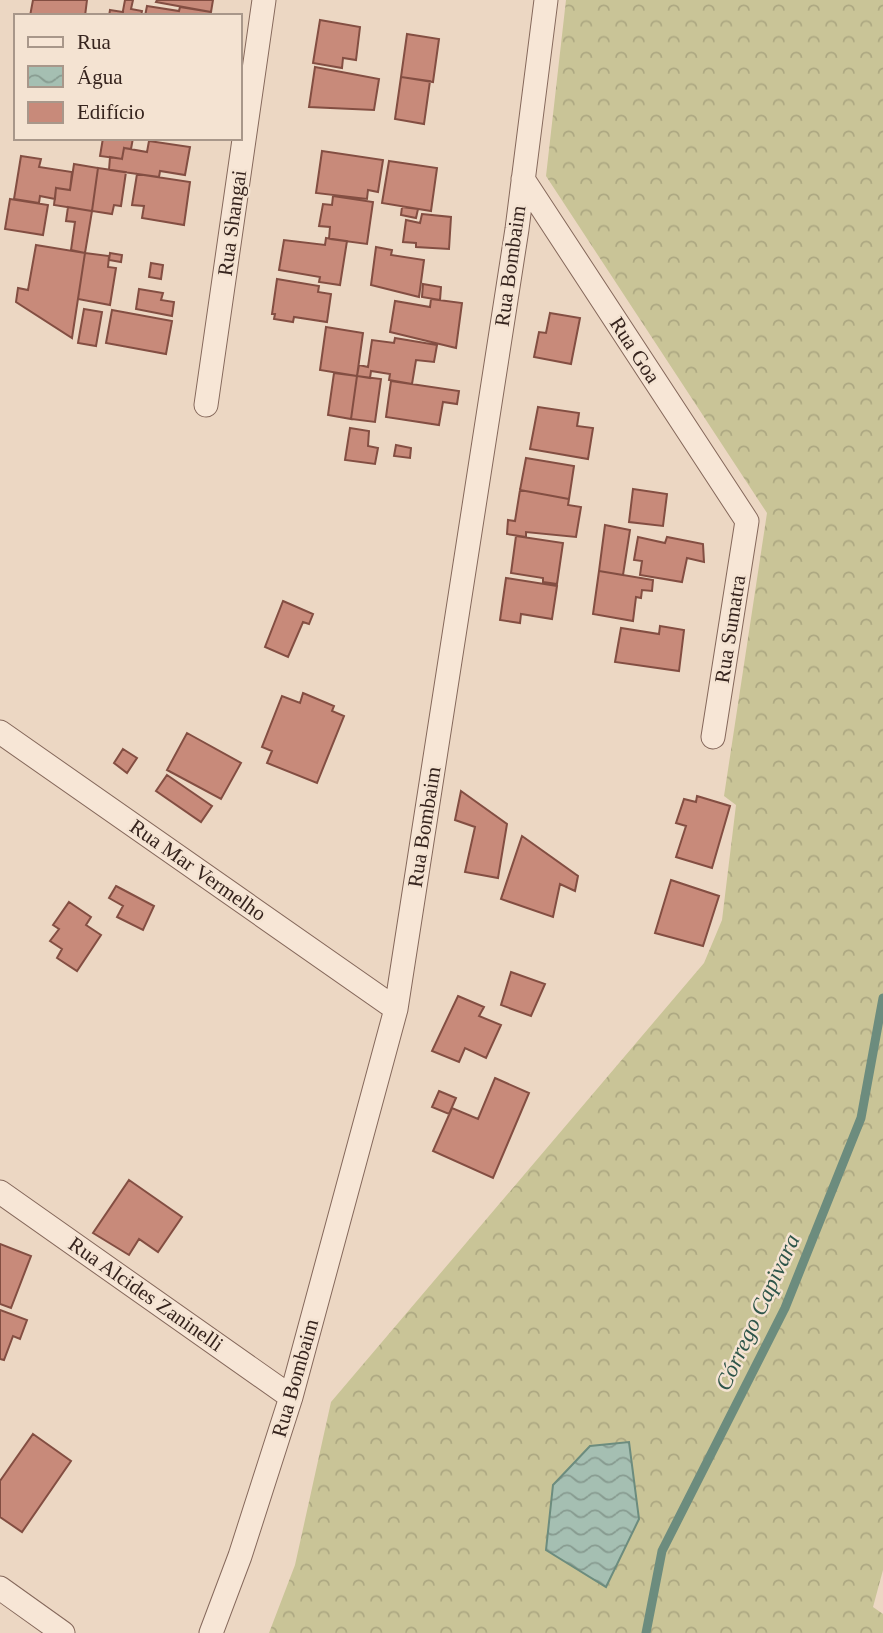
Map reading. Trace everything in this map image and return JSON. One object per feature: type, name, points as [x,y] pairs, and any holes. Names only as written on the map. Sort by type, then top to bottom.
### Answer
[{"type":"street","name":"Rua Shangai","points":[[206,405],[264,0]]},
{"type":"street","name":"Rua Bombaim","points":[[211,1633],[240,1556],[291,1397],[396,1009],[523,179],[546,0]]},
{"type":"street","name":"Rua Goa","points":[[523,179],[747,521]]},
{"type":"street","name":"Rua Sumatra","points":[[713,737],[747,521]]},
{"type":"street","name":"Rua Mar Vermelho","points":[[0,732],[396,1009]]},
{"type":"street","name":"Rua Alcides Zaninelli","points":[[0,1192],[291,1397]]},
{"type":"street","points":[[0,1588],[63,1633]]},
{"type":"green space","points":[[566,0],[883,0],[883,1570],[873,1607],[883,1614],[883,1633],[269,1633],[295,1565],[331,1402],[704,963],[722,920],[736,805],[724,796],[767,513],[546,176]]},
{"type":"water","points":[[629,1442],[639,1519],[606,1587],[546,1550],[553,1485],[590,1446]]},
{"type":"building","points":[[33,0],[87,0],[85,14],[30,14]]},
{"type":"building","points":[[125,0],[133,0],[131,9],[142,11],[141,14],[122,14]]},
{"type":"building","points":[[213,0],[211,12],[156,2]]},
{"type":"building","points":[[147,6],[211,12],[210,14],[145,14]]},
{"type":"building","points":[[110,10],[123,12],[122,14],[109,14]]},
{"type":"building","points":[[320,20],[360,27],[356,60],[343,58],[342,68],[313,63]]},
{"type":"building","points":[[407,34],[439,39],[433,82],[401,77]]},
{"type":"building","points":[[315,67],[379,79],[374,110],[309,107]]},
{"type":"building","points":[[401,77],[430,81],[424,124],[395,119]]},
{"type":"building","points":[[103,140],[133,140],[131,149],[124,148],[122,159],[100,156]]},
{"type":"building","points":[[149,141],[190,147],[185,175],[160,171],[159,177],[109,170],[110,157],[122,159],[124,148],[147,152]]},
{"type":"building","points":[[322,151],[383,160],[378,192],[368,190],[367,199],[316,193]]},
{"type":"building","points":[[21,156],[41,159],[39,167],[72,172],[70,190],[56,188],[55,199],[40,196],[39,203],[14,199]]},
{"type":"building","points":[[389,161],[437,168],[431,211],[382,203]]},
{"type":"building","points":[[74,164],[98,168],[92,211],[54,205],[56,188],[70,190]]},
{"type":"building","points":[[98,168],[126,172],[121,206],[114,205],[112,214],[92,211]]},
{"type":"building","points":[[137,174],[190,182],[184,225],[142,218],[144,206],[132,205]]},
{"type":"building","points":[[333,196],[373,202],[367,244],[329,239],[330,227],[319,226],[323,204],[332,205]]},
{"type":"building","points":[[10,199],[48,205],[43,235],[5,229]]},
{"type":"building","points":[[68,207],[92,211],[85,253],[71,250],[75,222],[66,221]]},
{"type":"building","points":[[402,207],[418,209],[416,218],[401,215]]},
{"type":"building","points":[[422,214],[451,217],[449,249],[416,247],[416,243],[403,242],[406,220],[420,223]]},
{"type":"building","points":[[326,238],[347,241],[340,285],[319,282],[320,277],[279,270],[284,240],[325,245]]},
{"type":"building","points":[[36,245],[85,253],[72,338],[16,302],[18,288],[28,290]]},
{"type":"building","points":[[376,247],[392,250],[391,255],[424,260],[419,297],[371,285]]},
{"type":"building","points":[[85,253],[109,256],[108,267],[116,268],[110,305],[78,299]]},
{"type":"building","points":[[110,253],[122,255],[121,262],[109,260]]},
{"type":"building","points":[[151,263],[163,265],[161,279],[149,277]]},
{"type":"building","points":[[277,279],[319,286],[318,292],[331,294],[327,322],[294,317],[293,322],[274,319],[275,314],[272,314]]},
{"type":"building","points":[[423,284],[441,287],[440,300],[422,297]]},
{"type":"building","points":[[139,289],[163,293],[161,300],[174,302],[172,316],[136,309]]},
{"type":"building","points":[[431,299],[462,303],[456,348],[390,332],[395,301],[430,307]]},
{"type":"building","points":[[84,309],[102,312],[96,346],[78,343]]},
{"type":"building","points":[[112,310],[172,321],[166,354],[106,343]]},
{"type":"building","points":[[550,313],[580,318],[571,364],[534,357],[539,332],[546,333]]},
{"type":"building","points":[[326,327],[363,333],[357,376],[320,370]]},
{"type":"building","points":[[395,338],[437,345],[434,362],[416,360],[412,384],[389,380],[390,374],[371,371],[370,378],[357,376],[359,365],[368,367],[372,340],[394,343]]},
{"type":"building","points":[[334,373],[357,376],[351,419],[328,415]]},
{"type":"building","points":[[357,376],[381,379],[375,422],[351,419]]},
{"type":"building","points":[[391,381],[459,391],[457,404],[443,402],[439,425],[386,417]]},
{"type":"building","points":[[538,407],[579,413],[577,426],[593,428],[588,459],[530,449]]},
{"type":"building","points":[[350,428],[369,431],[368,446],[378,448],[375,464],[345,460]]},
{"type":"building","points":[[396,445],[411,448],[410,458],[394,456]]},
{"type":"building","points":[[526,458],[574,466],[569,499],[520,490]]},
{"type":"building","points":[[633,489],[667,494],[663,526],[629,522]]},
{"type":"building","points":[[520,490],[569,499],[568,505],[581,507],[576,537],[526,532],[526,537],[507,534],[508,520],[515,521]]},
{"type":"building","points":[[605,525],[630,530],[623,575],[599,571]]},
{"type":"building","points":[[516,536],[563,543],[557,584],[543,582],[543,578],[511,573]]},
{"type":"building","points":[[638,537],[665,543],[667,537],[703,544],[704,562],[687,558],[682,582],[640,575],[642,561],[634,560]]},
{"type":"building","points":[[599,571],[653,580],[652,591],[642,590],[641,598],[636,597],[633,621],[593,614]]},
{"type":"building","points":[[506,578],[557,586],[552,619],[521,614],[520,623],[500,620]]},
{"type":"building","points":[[283,601],[313,614],[309,624],[303,622],[288,657],[265,647]]},
{"type":"building","points":[[660,626],[684,630],[679,671],[615,662],[621,628],[659,634]]},
{"type":"building","points":[[303,693],[334,706],[332,711],[344,716],[317,783],[267,763],[272,751],[262,747],[282,696],[300,703]]},
{"type":"building","points":[[187,733],[241,763],[221,799],[167,770]]},
{"type":"building","points":[[123,749],[137,758],[127,773],[114,763]]},
{"type":"building","points":[[167,775],[212,806],[201,822],[156,791]]},
{"type":"building","points":[[461,791],[507,824],[498,878],[465,872],[475,827],[455,820]]},
{"type":"building","points":[[697,796],[730,806],[712,868],[676,857],[686,826],[676,823],[684,799],[696,802]]},
{"type":"building","points":[[522,836],[578,876],[575,891],[560,884],[553,917],[501,899]]},
{"type":"building","points":[[671,880],[719,896],[703,946],[655,933]]},
{"type":"building","points":[[116,886],[154,906],[143,930],[117,917],[123,906],[109,898]]},
{"type":"building","points":[[69,902],[91,917],[86,925],[101,935],[77,971],[57,958],[62,949],[50,941],[59,929],[53,925]]},
{"type":"building","points":[[511,972],[545,984],[531,1016],[501,1005]]},
{"type":"building","points":[[458,996],[484,1007],[479,1016],[501,1025],[486,1058],[465,1048],[459,1062],[432,1051]]},
{"type":"building","points":[[495,1078],[529,1093],[493,1178],[433,1151],[452,1108],[478,1119]]},
{"type":"building","points":[[439,1091],[456,1098],[449,1114],[432,1107]]},
{"type":"building","points":[[129,1180],[182,1217],[158,1252],[139,1239],[129,1255],[93,1233]]},
{"type":"building","points":[[0,1244],[31,1256],[11,1308],[0,1304]]},
{"type":"building","points":[[0,1310],[27,1320],[20,1339],[13,1336],[4,1360],[0,1359]]},
{"type":"building","points":[[33,1434],[71,1461],[22,1532],[0,1517],[0,1481]]},
{"type":"waterway","name":"Córrego Capivara","points":[[646,1633],[662,1551],[785,1308],[861,1118],[883,998]]}]
